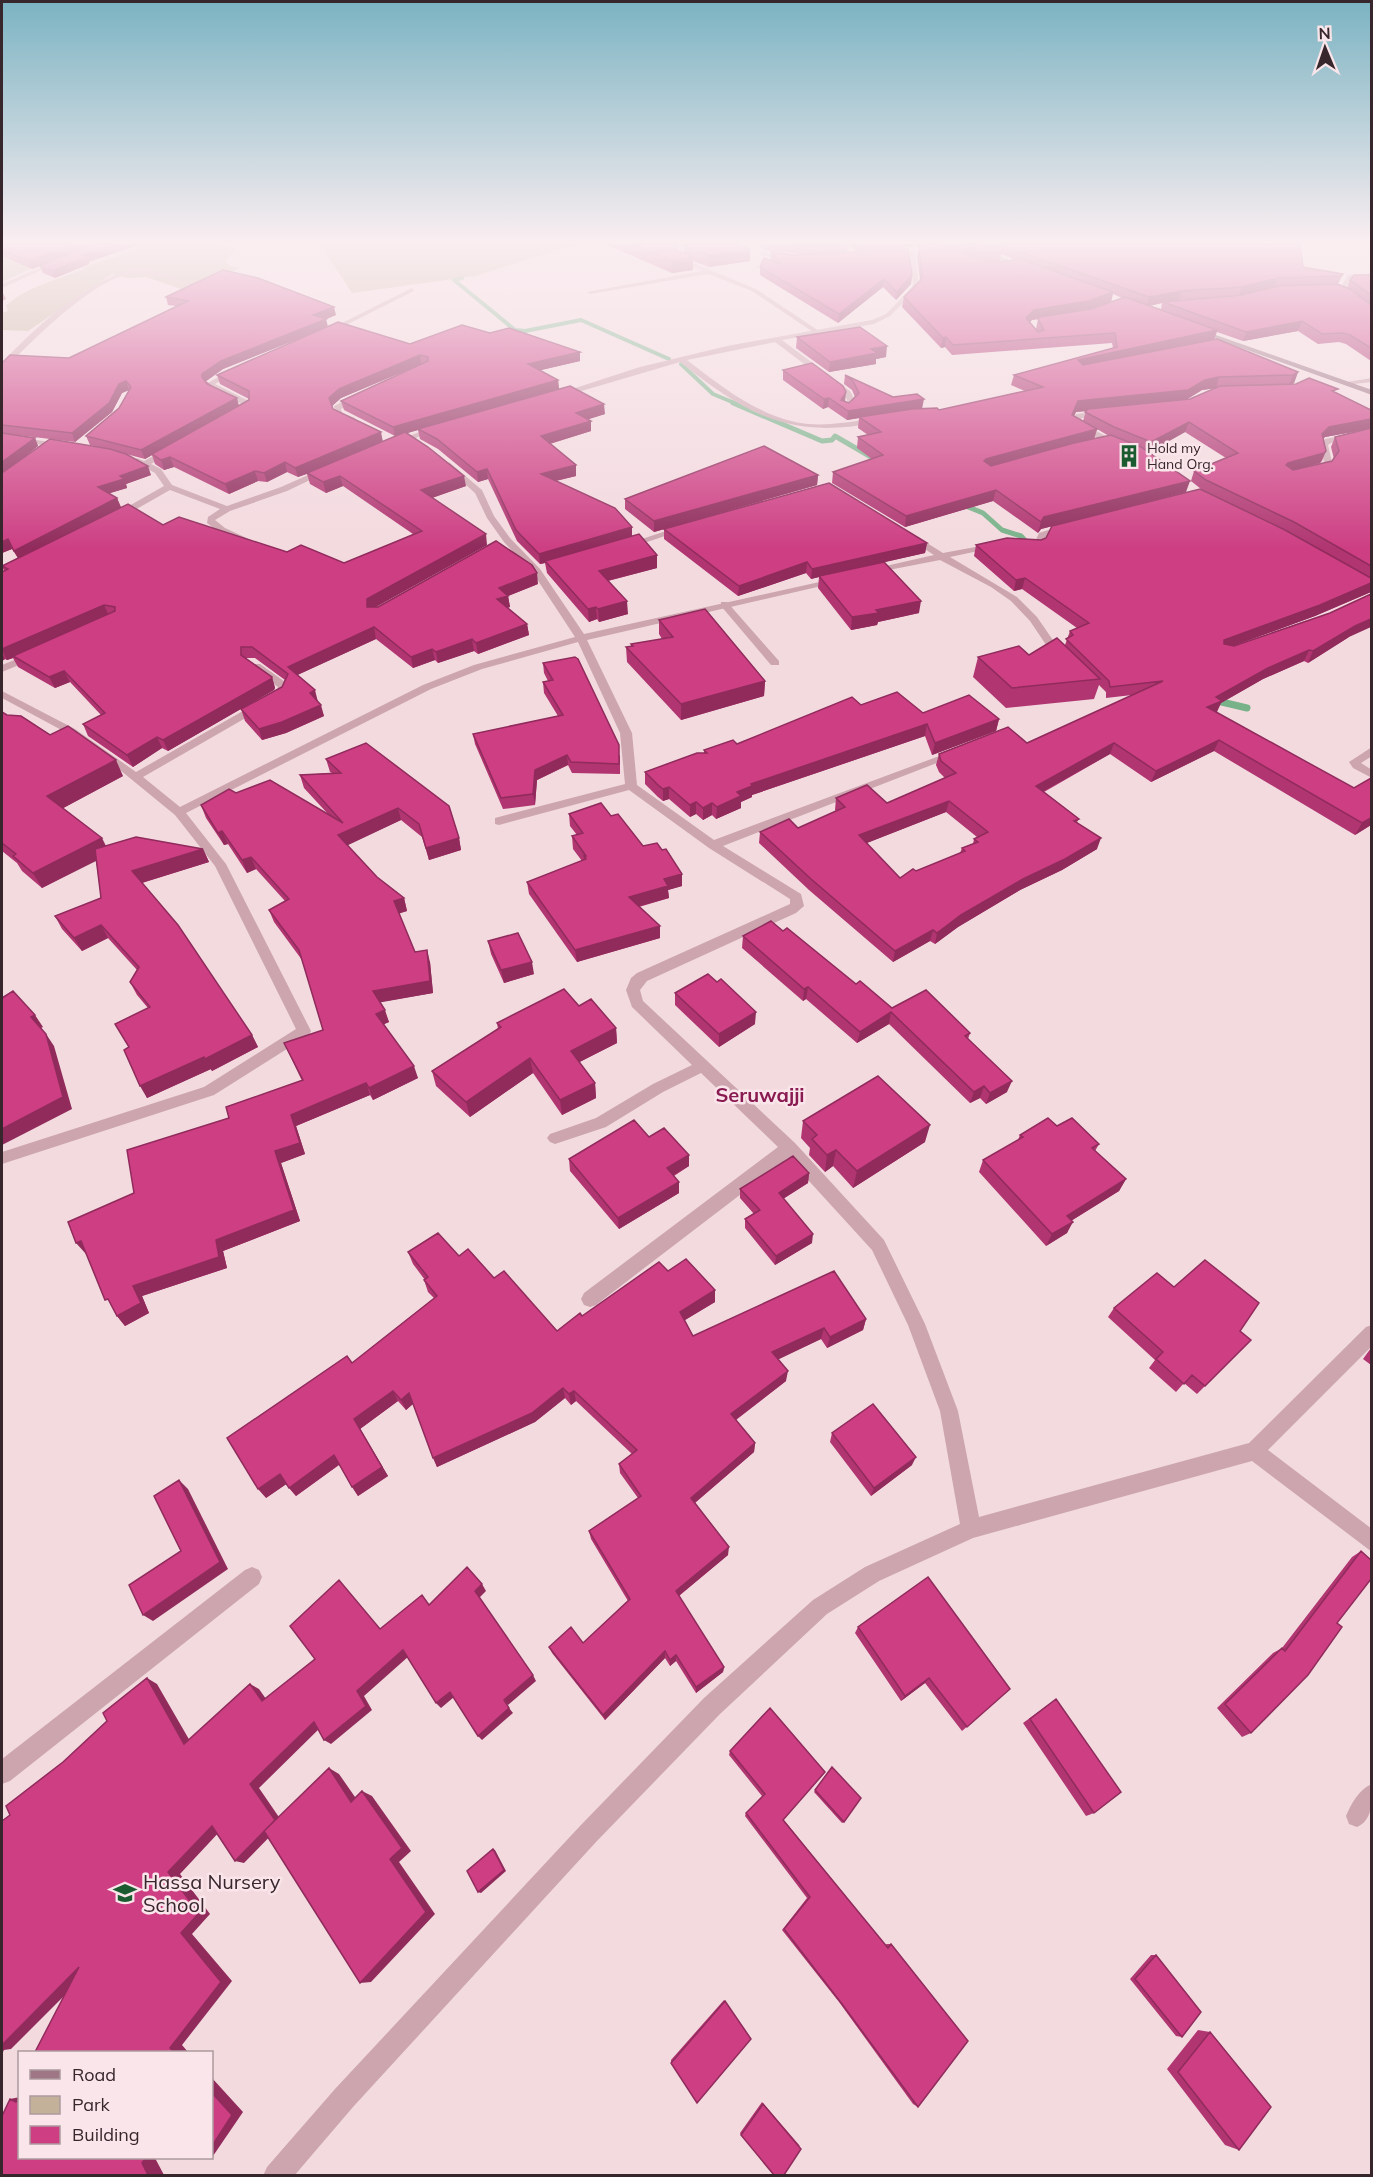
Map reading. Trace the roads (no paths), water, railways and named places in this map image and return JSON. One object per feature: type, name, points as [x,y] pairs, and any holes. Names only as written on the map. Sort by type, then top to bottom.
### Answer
[{"type":"main road","points":[[1242,346],[1371,393]]},
{"type":"street","points":[[2,367],[22,346]]},
{"type":"street","points":[[553,397],[681,359],[745,346]]},
{"type":"street","points":[[785,346],[847,393],[852,402],[846,408]]},
{"type":"street","points":[[681,359],[730,396],[772,417],[798,424],[832,426],[890,418]]},
{"type":"street","points":[[228,418],[244,411],[248,404],[210,384],[226,373],[246,365]]},
{"type":"street","points":[[1311,379],[1320,374]]},
{"type":"street","points":[[1345,383],[1371,380]]},
{"type":"street","points":[[357,423],[339,414],[338,408],[345,402],[373,391]]},
{"type":"street","points":[[1111,412],[1079,416],[1074,423],[1125,448]]},
{"type":"street","points":[[384,447],[407,437],[441,427]]},
{"type":"street","points":[[1306,471],[1324,467],[1328,462],[1324,444],[1328,441],[1371,432]]},
{"type":"street","points":[[2,437],[76,448]]},
{"type":"street","points":[[385,437],[395,442]]},
{"type":"street","points":[[407,437],[425,448]]},
{"type":"street","points":[[1096,444],[1107,441]]},
{"type":"street","points":[[42,451],[50,444]]},
{"type":"street","points":[[145,464],[176,447]]},
{"type":"street","points":[[132,460],[158,471],[169,487],[227,509]]},
{"type":"street","points":[[442,460],[473,484],[502,542],[537,571],[581,638],[626,733],[631,786],[713,844],[792,893],[798,900],[797,906],[791,910],[636,982],[633,990],[637,1003],[789,1148],[878,1245],[916,1324],[949,1411],[971,1529]]},
{"type":"street","points":[[259,547],[222,530],[210,521],[215,515],[227,509],[284,489],[333,468]]},
{"type":"street","points":[[103,524],[169,487]]},
{"type":"street","points":[[613,550],[698,524]]},
{"type":"street","points":[[863,574],[1009,543],[1032,548],[1038,546],[1042,535],[1077,524]]},
{"type":"street","points":[[898,528],[941,556],[973,572],[1023,607],[1037,622],[1050,645],[1072,670]]},
{"type":"street","points":[[537,571],[548,568]]},
{"type":"street","points":[[179,812],[426,687],[493,662],[581,638],[852,576]]},
{"type":"street","points":[[724,604],[775,663]]},
{"type":"street","points":[[2,669],[42,651]]},
{"type":"street","points":[[135,777],[279,694],[284,686],[250,662]]},
{"type":"street","points":[[2,694],[71,732],[135,777],[179,812],[220,864],[304,1031],[209,1091],[2,1158]]},
{"type":"street","points":[[713,844],[964,750]]},
{"type":"street","points":[[1371,750],[1355,762],[1357,766],[1371,775]]},
{"type":"street","points":[[499,821],[631,786]]},
{"type":"street","points":[[555,1138],[601,1123],[658,1088],[703,1066]]},
{"type":"street","points":[[590,1299],[789,1148]]},
{"type":"street","points":[[276,2175],[579,1843],[712,1706],[820,1607],[872,1574],[971,1529],[1254,1451],[1371,1333]]},
{"type":"street","points":[[1254,1451],[1371,1542]]},
{"type":"street","points":[[2,1773],[252,1577]]},
{"type":"street","points":[[1358,1816],[1371,1796]]},
{"type":"waterway","points":[[639,346],[669,359]]},
{"type":"waterway","points":[[681,364],[713,394],[737,404]]},
{"type":"waterway","points":[[733,403],[822,441],[832,440],[835,436],[883,464]]},
{"type":"waterway","points":[[961,504],[983,513],[1002,530],[1021,536],[1032,548]]},
{"type":"waterway","points":[[1209,699],[1247,708]]},
{"type":"place","name":"Hold my Hand Org.","points":[[1129,456]]},
{"type":"place","name":"Hassa Nursery School","points":[[125,1893]]},
{"type":"district","name":"Seruwajji","points":[[760,1095]]}]
